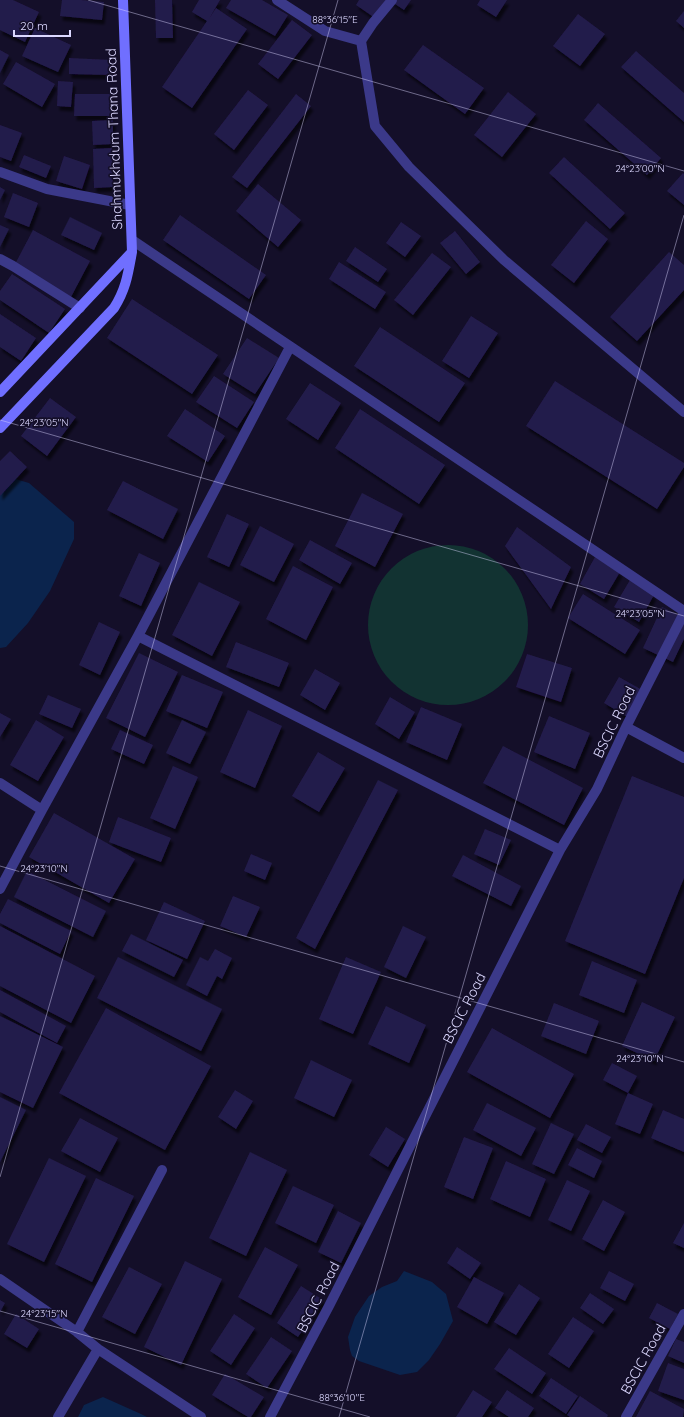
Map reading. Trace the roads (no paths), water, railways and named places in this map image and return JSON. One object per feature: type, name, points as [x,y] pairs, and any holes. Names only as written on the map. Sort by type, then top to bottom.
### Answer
[{"type":"main road","name":"Shahmukhdum Thana Road","points":[[0,428],[114,308],[121,297],[126,284],[132,252],[132,240],[123,0]]},
{"type":"main road","points":[[0,392],[132,252]]},
{"type":"street","points":[[277,0],[325,31],[360,40]]},
{"type":"street","points":[[392,0],[360,40],[374,126],[409,167],[504,260],[684,412]]},
{"type":"street","points":[[0,172],[47,189],[130,205]]},
{"type":"street","points":[[132,240],[684,612]]},
{"type":"street","points":[[0,259],[14,266],[80,308]]},
{"type":"street","points":[[0,889],[138,636],[290,347]]},
{"type":"street","name":"BSCIC Road","points":[[270,1417],[333,1299],[560,850],[597,789],[626,727],[684,612]]},
{"type":"street","points":[[138,636],[560,850]]},
{"type":"street","points":[[626,727],[684,758]]},
{"type":"street","points":[[0,783],[42,810]]},
{"type":"street","points":[[77,1332],[162,1170]]},
{"type":"street","points":[[0,1279],[77,1332],[98,1349],[201,1417]]},
{"type":"street","name":"BSCIC Road","points":[[626,1417],[684,1314]]},
{"type":"street","points":[[58,1417],[98,1349]]},
{"type":"water","points":[[12,478],[29,483],[74,522],[74,539],[50,591],[28,623],[6,647],[0,648],[0,492]]},
{"type":"water","points":[[404,1271],[432,1282],[446,1294],[453,1321],[429,1360],[417,1372],[400,1375],[359,1361],[352,1356],[348,1337],[355,1317],[369,1296],[382,1287],[397,1281]]},
{"type":"water","points":[[103,1397],[147,1417],[78,1417],[84,1405]]}]
